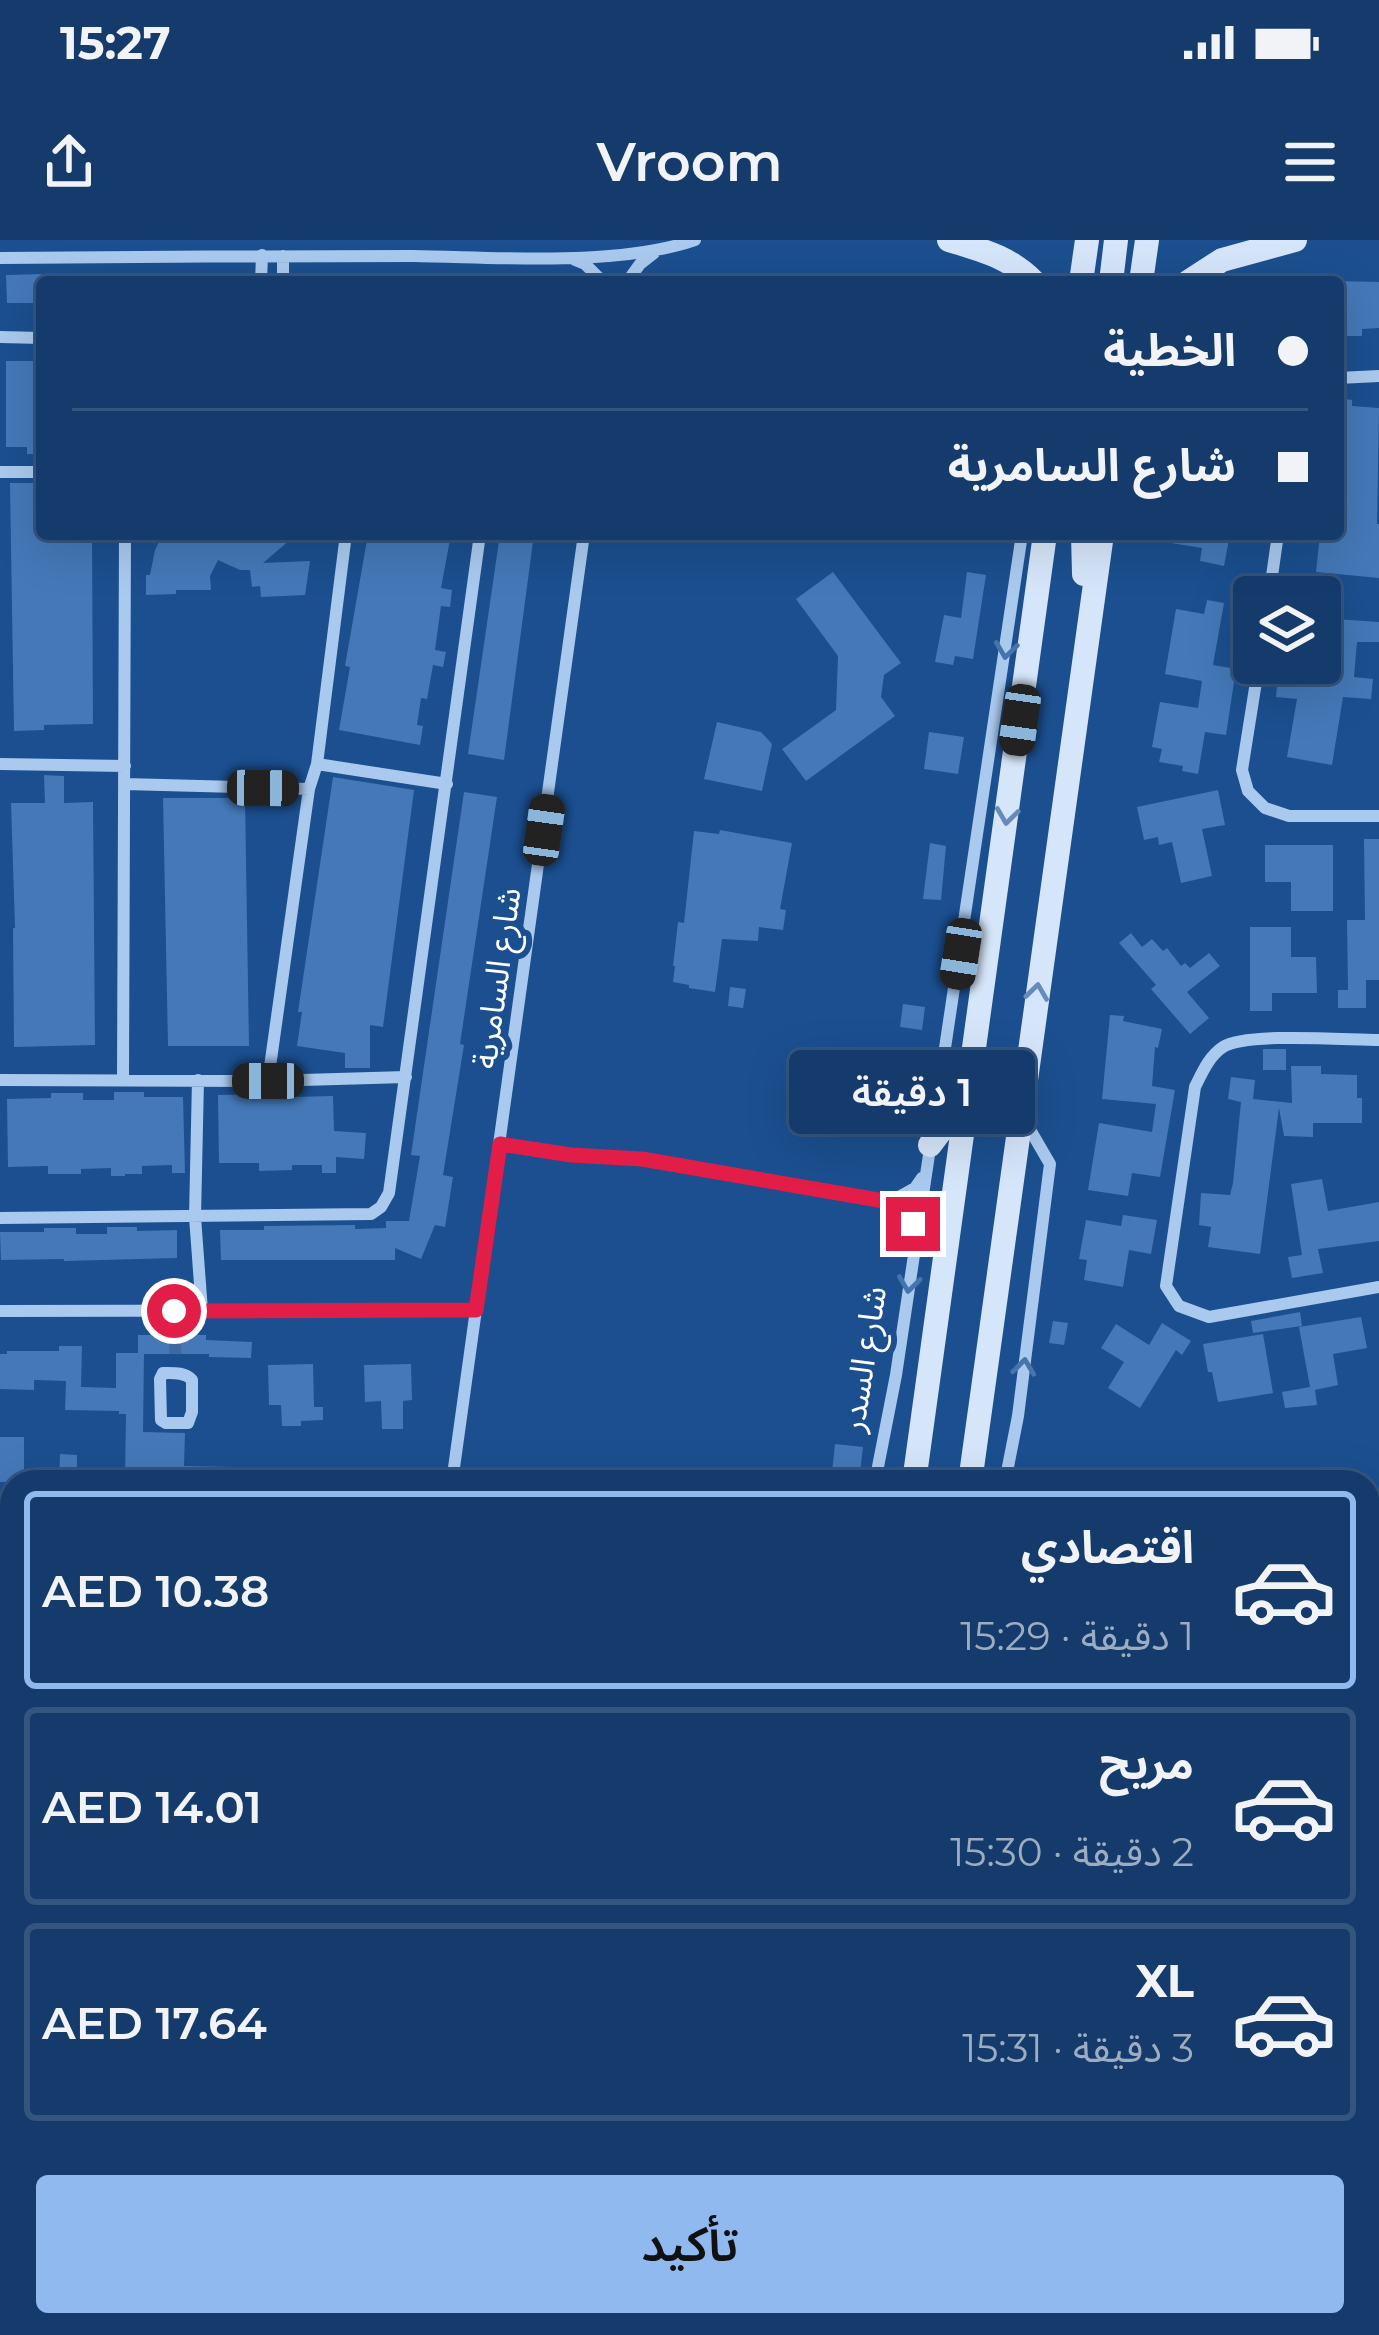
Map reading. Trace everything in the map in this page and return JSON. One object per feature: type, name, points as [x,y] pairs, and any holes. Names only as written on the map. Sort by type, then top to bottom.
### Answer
[{"type":"main road","points":[[949,240],[1005,259],[1026,276]]},
{"type":"main road","points":[[1083,276],[1087,240]]},
{"type":"main road","points":[[1112,276],[1116,240]]},
{"type":"main road","points":[[1142,276],[1148,240]]},
{"type":"main road","points":[[1197,276],[1222,260],[1295,240]]},
{"type":"main road","name":"شارع السدر","points":[[916,1470],[1044,540]]},
{"type":"main road","points":[[1083,540],[1087,630]]},
{"type":"main road","points":[[972,1470],[1101,540]]},
{"type":"main road","points":[[930,1144],[970,1091]]},
{"type":"street","points":[[0,258],[568,257],[656,252],[695,240]]},
{"type":"street","points":[[631,276],[656,252]]},
{"type":"street","points":[[261,276],[262,256]]},
{"type":"street","points":[[283,256],[283,276]]},
{"type":"street","points":[[568,257],[597,276]]},
{"type":"street","points":[[0,337],[36,338]]},
{"type":"street","points":[[1344,378],[1379,376]]},
{"type":"street","points":[[0,472],[36,472]]},
{"type":"street","points":[[123,1080],[125,540]]},
{"type":"street","points":[[268,1081],[309,789],[317,764],[345,540]]},
{"type":"street","points":[[0,1218],[370,1214],[381,1207],[389,1193],[479,540]]},
{"type":"street","name":"شارع السامرية","points":[[454,1470],[583,540]]},
{"type":"street","name":"شارع السدر","points":[[877,1470],[896,1376],[1021,540]]},
{"type":"street","points":[[1272,576],[1278,540]]},
{"type":"street","points":[[1256,684],[1242,770],[1248,790],[1264,808],[1289,816],[1379,816]]},
{"type":"street","points":[[0,764],[124,766]]},
{"type":"street","points":[[317,764],[447,784]]},
{"type":"street","points":[[125,784],[309,789]]},
{"type":"street","points":[[1379,1040],[1252,1039],[1225,1045],[1207,1063],[1196,1087],[1166,1286],[1180,1306],[1209,1317],[1379,1287]]},
{"type":"street","points":[[0,1080],[406,1077]]},
{"type":"street","points":[[198,1080],[195,1217],[202,1311]]},
{"type":"street","points":[[1007,1470],[1050,1164],[1020,1112]]},
{"type":"street","points":[[500,1144],[642,1159],[890,1202],[913,1224],[916,1238]]},
{"type":"street","points":[[890,1202],[915,1188],[926,1171]]},
{"type":"street","points":[[0,1311],[476,1310]]},
{"type":"street","points":[[174,1311],[176,1336]]},
{"type":"street","points":[[175,1354],[175,1373]]},
{"type":"street","points":[[175,1373],[192,1380],[192,1412],[188,1423],[166,1424],[160,1417],[161,1376],[175,1373]]},
{"type":"building","points":[[42,274],[36,276],[36,303],[7,303],[6,275]]},
{"type":"building","points":[[1344,281],[1379,282],[1379,328],[1362,329],[1362,336],[1344,336]]},
{"type":"building","points":[[6,361],[36,361],[36,454],[27,454],[27,447],[6,447]]},
{"type":"building","points":[[1344,399],[1352,400],[1352,406],[1379,408],[1379,578],[1316,572],[1319,540],[1344,540]]},
{"type":"building","points":[[10,483],[36,483],[36,540],[92,540],[93,724],[14,731]]},
{"type":"building","points":[[160,540],[290,540],[263,563],[310,561],[305,595],[261,597],[260,586],[252,587],[250,570],[218,560],[210,576],[211,590],[146,595],[146,575],[150,575]]},
{"type":"building","points":[[367,540],[450,540],[441,588],[452,590],[450,607],[441,606],[435,650],[446,652],[443,667],[433,665],[427,699],[421,698],[420,745],[339,730],[350,667],[345,666]]},
{"type":"building","points":[[499,540],[533,540],[504,760],[468,754]]},
{"type":"building","points":[[1229,540],[1224,566],[1200,561],[1202,548],[1165,542]]},
{"type":"building","points":[[833,572],[901,663],[884,675],[881,697],[895,716],[806,781],[782,749],[836,710],[838,656],[796,599]]},
{"type":"building","points":[[967,572],[986,575],[973,659],[955,656],[953,665],[935,662],[944,615],[961,618]]},
{"type":"building","points":[[1207,600],[1224,603],[1213,665],[1233,668],[1234,684],[1226,735],[1205,732],[1198,774],[1159,762],[1162,749],[1152,747],[1160,702],[1198,708],[1202,681],[1165,674],[1176,609],[1204,614]]},
{"type":"building","points":[[1341,619],[1379,622],[1379,642],[1357,642],[1354,677],[1373,679],[1371,699],[1343,697],[1332,765],[1287,757],[1297,699],[1276,697],[1277,684],[1341,684]]},
{"type":"building","points":[[717,722],[761,732],[772,744],[762,791],[704,779]]},
{"type":"building","points":[[929,732],[964,737],[958,774],[924,769]]},
{"type":"building","points":[[44,775],[64,776],[64,803],[93,802],[95,1045],[14,1047],[11,803],[45,803]]},
{"type":"building","points":[[333,777],[414,790],[383,1027],[370,1025],[370,1068],[345,1068],[345,1053],[297,1046]]},
{"type":"building","points":[[1218,790],[1225,825],[1202,829],[1212,876],[1181,883],[1172,842],[1159,845],[1158,837],[1144,840],[1137,807]]},
{"type":"building","points":[[464,792],[497,797],[443,1175],[453,1177],[445,1227],[435,1225],[421,1259],[395,1248],[395,1260],[221,1260],[220,1230],[386,1228],[386,1221],[409,1221],[420,1156],[411,1155]]},
{"type":"building","points":[[163,798],[245,798],[249,1046],[168,1046]]},
{"type":"building","points":[[720,830],[792,843],[780,909],[786,910],[783,930],[759,927],[758,941],[722,939],[715,992],[673,982],[673,966],[678,922],[684,923],[694,831],[719,834]]},
{"type":"building","points":[[1364,839],[1379,839],[1379,980],[1366,980],[1366,1008],[1338,1008],[1338,990],[1348,990],[1347,920],[1365,920]]},
{"type":"building","points":[[930,843],[946,846],[941,900],[923,899]]},
{"type":"building","points":[[1265,845],[1333,845],[1333,911],[1291,911],[1291,882],[1265,882]]},
{"type":"building","points":[[1250,927],[1291,927],[1291,957],[1316,957],[1317,993],[1272,993],[1272,1011],[1250,1011]]},
{"type":"building","points":[[1131,933],[1142,947],[1152,939],[1163,951],[1167,948],[1181,966],[1185,963],[1190,968],[1209,953],[1220,966],[1187,992],[1209,1018],[1190,1034],[1119,943]]},
{"type":"building","points":[[730,987],[746,989],[743,1008],[728,1006]]},
{"type":"building","points":[[903,1004],[925,1007],[922,1030],[900,1027]]},
{"type":"building","points":[[1110,1015],[1162,1029],[1155,1047],[1152,1086],[1175,1090],[1160,1177],[1132,1173],[1128,1196],[1088,1190],[1099,1123],[1152,1132],[1156,1104],[1102,1099]]},
{"type":"building","points":[[1263,1049],[1286,1049],[1286,1070],[1263,1070]]},
{"type":"building","points":[[1291,1066],[1321,1066],[1321,1074],[1357,1075],[1362,1123],[1313,1123],[1313,1137],[1284,1136],[1279,1108],[1260,1254],[1208,1247],[1211,1227],[1199,1225],[1201,1193],[1230,1195],[1233,1183],[1241,1102],[1228,1099],[1231,1077],[1255,1080],[1253,1099],[1292,1103]]},
{"type":"building","points":[[294,1091],[294,1097],[333,1096],[334,1131],[366,1133],[364,1159],[336,1157],[336,1173],[322,1173],[322,1165],[259,1171],[259,1163],[219,1163],[218,1095]]},
{"type":"building","points":[[114,1092],[183,1097],[185,1173],[172,1173],[172,1165],[142,1166],[142,1174],[125,1176],[111,1176],[111,1168],[48,1174],[48,1166],[8,1167],[7,1099],[83,1093],[83,1100],[114,1100]]},
{"type":"building","points":[[1322,1179],[1328,1211],[1379,1202],[1379,1241],[1318,1249],[1323,1273],[1292,1278],[1288,1257],[1302,1255],[1291,1184]]},
{"type":"building","points":[[1123,1215],[1157,1220],[1151,1254],[1129,1250],[1123,1287],[1084,1280],[1087,1260],[1079,1259],[1086,1220],[1121,1226]]},
{"type":"building","points":[[107,1227],[177,1230],[177,1258],[1,1260],[0,1232],[76,1228],[76,1234],[107,1234]]},
{"type":"building","points":[[1300,1312],[1302,1326],[1253,1333],[1251,1321]]},
{"type":"building","points":[[1361,1317],[1367,1348],[1333,1354],[1338,1385],[1315,1390],[1317,1405],[1285,1408],[1282,1392],[1310,1387],[1299,1327]]},
{"type":"building","points":[[1053,1321],[1068,1323],[1064,1345],[1049,1343]]},
{"type":"building","points":[[1162,1323],[1191,1341],[1182,1355],[1176,1350],[1140,1408],[1108,1388],[1124,1362],[1101,1348],[1116,1324],[1149,1345]]},
{"type":"building","points":[[1263,1334],[1273,1393],[1218,1402],[1203,1344]]},
{"type":"building","points":[[138,1335],[166,1335],[176,1345],[186,1335],[252,1342],[251,1358],[144,1354],[143,1432],[185,1433],[184,1466],[233,1470],[125,1470],[126,1414],[65,1410],[66,1381],[34,1380],[34,1390],[0,1389],[0,1354],[7,1351],[82,1346],[81,1387],[116,1388],[116,1353],[138,1353]]},
{"type":"building","points":[[313,1364],[314,1407],[323,1407],[323,1420],[282,1426],[281,1405],[269,1405],[268,1365]]},
{"type":"building","points":[[411,1364],[412,1400],[403,1401],[403,1429],[382,1429],[381,1401],[365,1402],[364,1365]]},
{"type":"building","points":[[0,1437],[24,1437],[24,1470],[0,1470]]},
{"type":"building","points":[[835,1444],[863,1447],[860,1470],[832,1470]]},
{"type":"building","points":[[60,1454],[77,1455],[77,1470],[59,1470]]},
{"type":"tunnel","points":[[175,1354],[176,1335]]},
{"type":"route","points":[[174,1311],[476,1310],[500,1144],[642,1159],[890,1202],[913,1224]]}]
